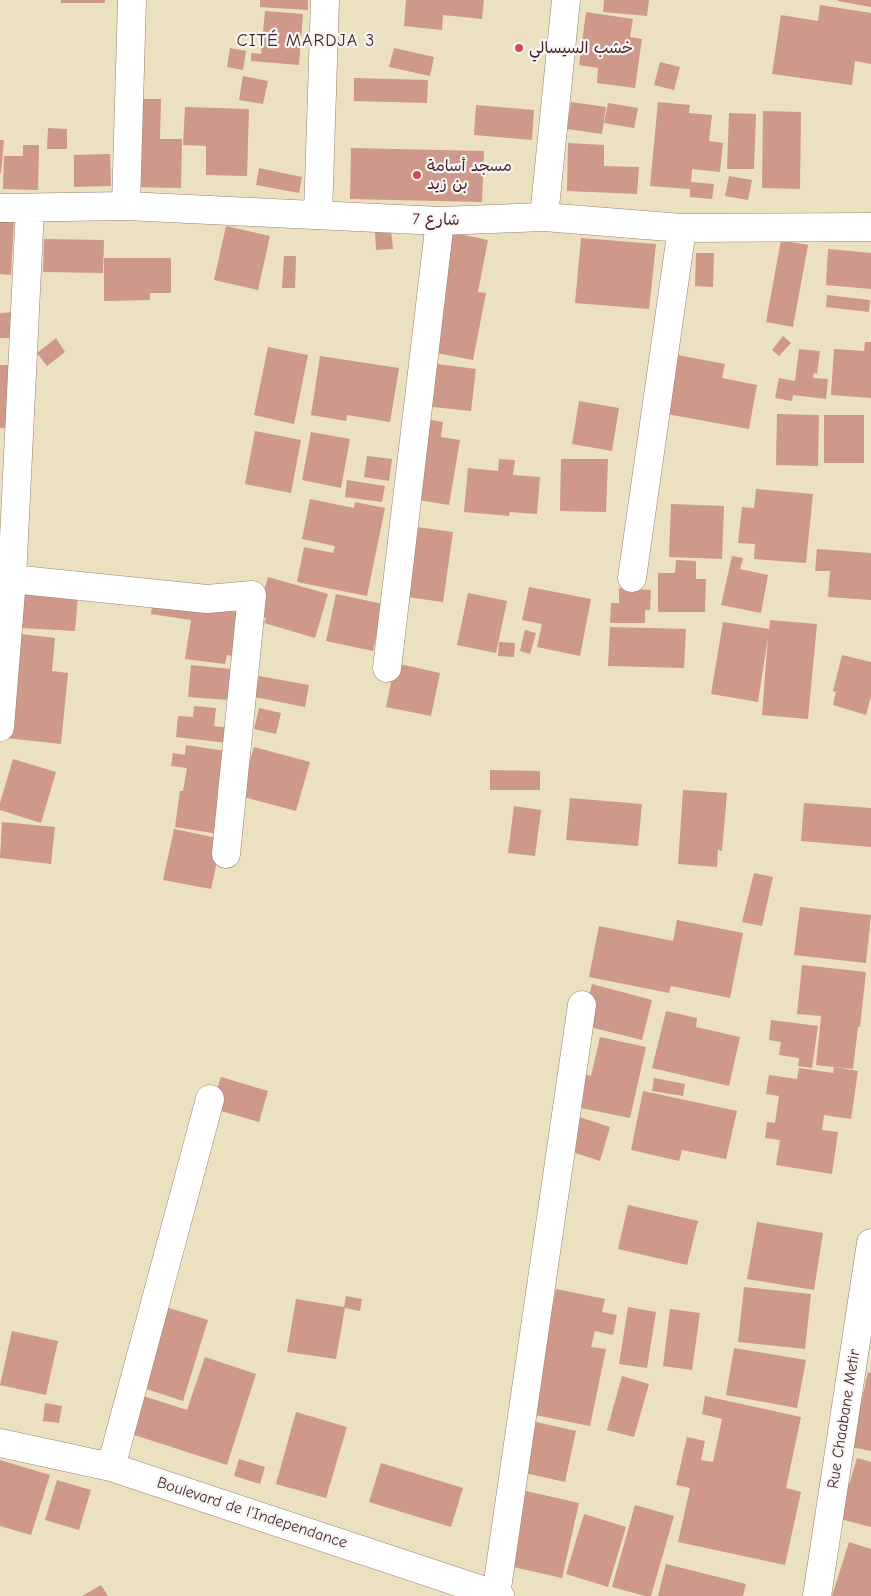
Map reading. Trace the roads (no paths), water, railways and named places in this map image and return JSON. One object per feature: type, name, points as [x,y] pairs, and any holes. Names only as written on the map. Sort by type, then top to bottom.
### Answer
[{"type":"street","points":[[126,206],[132,0]]},
{"type":"street","points":[[318,214],[325,0]]},
{"type":"street","points":[[544,217],[566,0]]},
{"type":"street","name":"شارع 7","points":[[0,208],[126,206],[440,221],[544,217],[682,228],[871,227]]},
{"type":"street","points":[[0,727],[12,579],[30,208]]},
{"type":"street","points":[[387,668],[440,221]]},
{"type":"street","points":[[632,578],[682,228]]},
{"type":"street","points":[[12,579],[207,599],[252,595],[226,854]]},
{"type":"street","points":[[498,1595],[582,1005]]},
{"type":"street","points":[[111,1467],[210,1099]]},
{"type":"street","name":"Rue Chaabane Metir","points":[[817,1596],[871,1243]]},
{"type":"street","name":"Boulevard de l'Independance","points":[[0,1444],[111,1467],[498,1595]]},
{"type":"place","name":"خشب السيسالي","points":[[519,48]]},
{"type":"place","name":"مسجد أسامة بن زيد","points":[[417,175]]},
{"type":"district","name":"CITÉ MARDJA 3","points":[[306,41]]}]
